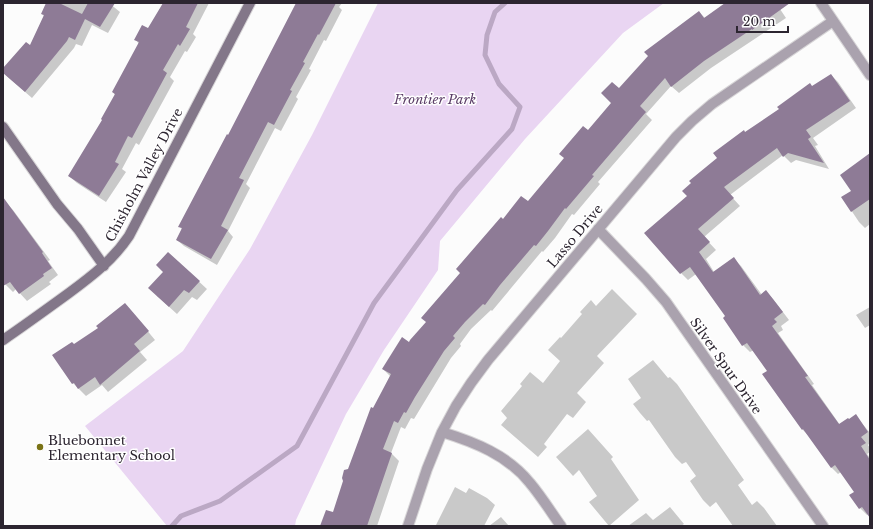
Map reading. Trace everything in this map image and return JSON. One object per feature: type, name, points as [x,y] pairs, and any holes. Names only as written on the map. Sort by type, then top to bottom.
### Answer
[{"type":"street","name":"Chisholm Valley Drive","points":[[3,340],[104,266],[121,247],[129,236],[250,3]]},
{"type":"street","points":[[821,3],[870,75]]},
{"type":"street","name":"Lasso Drive","points":[[408,526],[427,469],[442,432],[456,406],[488,360],[598,229],[676,137],[692,121],[712,104],[833,21]]},
{"type":"street","points":[[3,127],[57,204],[78,229],[104,266]]},
{"type":"street","name":"Silver Spur Drive","points":[[598,229],[666,302],[823,526]]},
{"type":"street","points":[[442,432],[473,442],[498,456],[515,468],[530,482],[561,526]]},
{"type":"green space","name":"Frontier Park","points":[[378,3],[664,3],[623,33],[525,139],[440,241],[438,270],[384,350],[346,414],[296,520],[295,526],[167,526],[85,426],[183,351],[250,249],[312,135]]},
{"type":"building","points":[[46,3],[59,3],[82,14],[88,3],[115,3],[100,27],[85,19],[75,40],[69,37],[25,92],[3,73],[3,68],[26,42],[30,45],[44,15],[41,14]]},
{"type":"building","points":[[163,3],[198,3],[186,27],[190,29],[180,46],[178,44],[163,70],[167,73],[132,138],[128,136],[115,162],[119,164],[99,196],[68,176],[102,120],[101,119],[115,94],[112,92],[139,42],[134,40],[142,25],[148,28]]},
{"type":"building","points":[[296,3],[336,3],[303,62],[305,63],[290,90],[292,91],[274,125],[268,122],[239,178],[244,180],[221,226],[228,230],[211,259],[176,240],[182,228],[178,227],[227,134],[228,135]]},
{"type":"building","points":[[725,3],[790,3],[704,61],[671,87],[665,78],[640,106],[646,112],[592,175],[594,176],[566,209],[565,208],[536,246],[534,245],[485,305],[483,304],[453,336],[455,338],[444,351],[406,413],[404,412],[398,423],[394,421],[383,449],[392,453],[367,526],[320,526],[326,510],[333,512],[343,481],[342,478],[344,470],[348,469],[371,407],[373,408],[391,374],[382,369],[402,337],[409,342],[426,322],[421,318],[460,273],[456,269],[501,217],[503,219],[521,196],[528,201],[564,158],[559,154],[583,126],[588,130],[611,103],[601,93],[612,82],[619,88],[648,56],[644,52],[699,11],[704,18]]},
{"type":"building","points":[[831,74],[850,101],[806,130],[811,137],[808,139],[824,163],[788,153],[783,157],[777,148],[724,187],[734,198],[698,229],[710,242],[699,252],[713,272],[734,257],[760,295],[766,290],[783,312],[774,319],[777,322],[772,326],[808,376],[805,377],[839,424],[856,414],[868,432],[861,437],[866,443],[861,446],[870,460],[870,518],[862,507],[859,509],[849,495],[854,492],[835,465],[831,468],[803,429],[802,430],[762,374],[767,371],[747,343],[742,346],[723,318],[725,316],[690,267],[680,274],[644,233],[687,196],[682,191],[691,183],[689,181],[717,158],[713,153],[744,130],[745,132],[779,109],[777,107],[810,83],[812,86]]},
{"type":"building","points":[[870,153],[870,199],[851,212],[841,197],[851,191],[840,175]]},
{"type":"building","points":[[3,197],[43,252],[42,253],[52,268],[43,274],[44,276],[19,294],[10,282],[3,286]]},
{"type":"building","points":[[168,252],[200,281],[189,293],[184,290],[169,307],[148,288],[163,272],[156,265]]},
{"type":"building","points":[[125,303],[149,331],[134,344],[140,351],[100,385],[95,377],[78,389],[74,383],[72,384],[52,355],[72,342],[74,344],[98,328],[96,326]]},
{"type":"waterway","points":[[172,526],[181,516],[220,501],[297,446],[374,303],[457,190],[512,129],[520,107],[499,84],[485,55],[487,35],[495,12],[505,3]]},
{"type":"place","name":"Bluebonnet Elementary School","points":[[40,447]]}]
